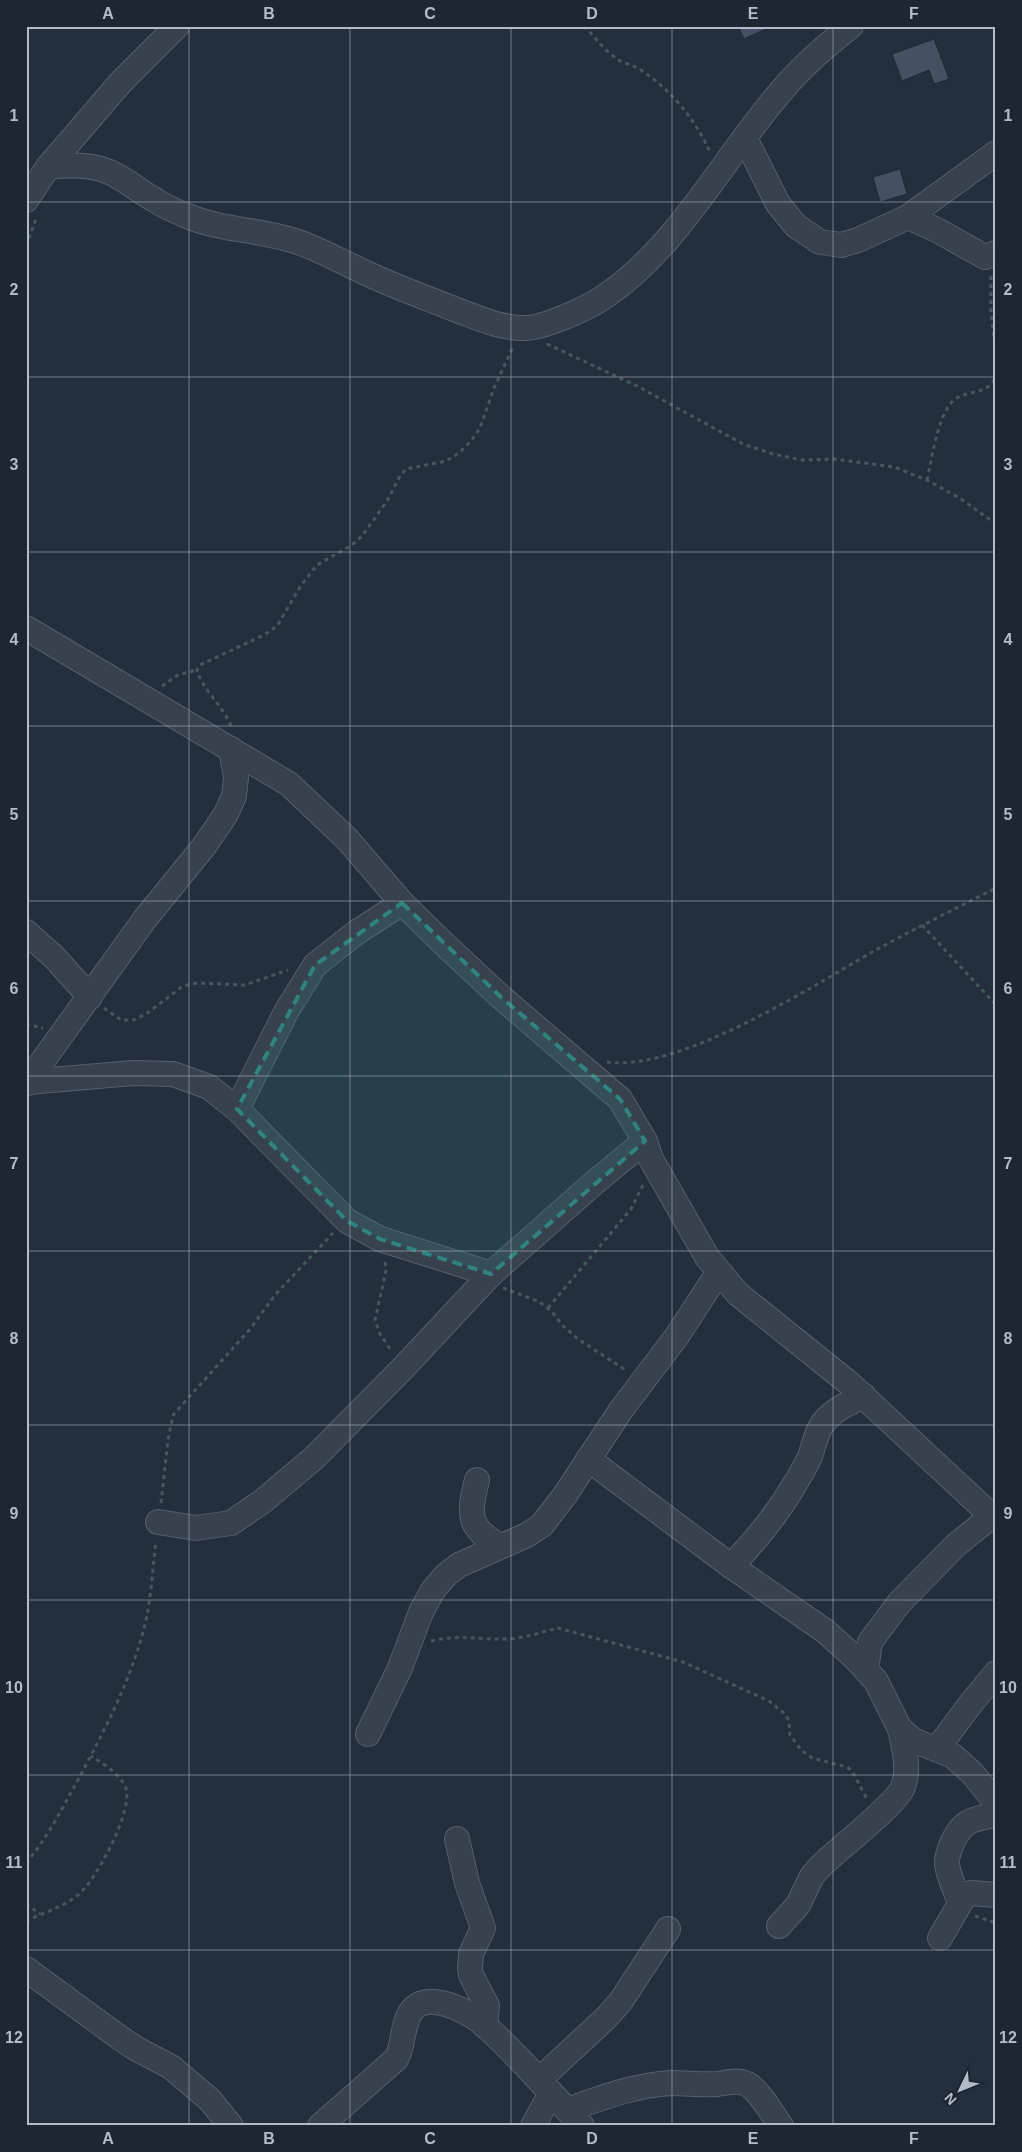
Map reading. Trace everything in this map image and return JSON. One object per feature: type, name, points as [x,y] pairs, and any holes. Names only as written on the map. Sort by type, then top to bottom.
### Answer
[{"type":"street","points":[[26,200],[48,166],[121,82],[177,26]]},
{"type":"street","points":[[48,166],[74,165],[99,168],[121,177],[154,200],[187,216],[218,226],[285,238],[316,248],[364,272],[466,314],[500,326],[528,328],[565,316],[602,299],[634,275],[665,241],[719,174],[776,96],[819,52],[850,26]]},
{"type":"street","points":[[745,138],[778,204],[796,226],[820,242],[841,245],[858,240],[908,217],[996,153]]},
{"type":"street","points":[[908,217],[937,230],[985,257],[994,254]]},
{"type":"street","points":[[26,628],[289,784],[347,839],[402,903],[502,998],[620,1099],[707,1257],[718,1273],[738,1294],[758,1312],[814,1353],[864,1396],[994,1518],[956,1545],[899,1603],[870,1642],[866,1670]]},
{"type":"street","points":[[27,1083],[145,919],[204,845],[226,814],[234,796],[236,777],[231,749]]},
{"type":"street","points":[[237,1109],[286,1012],[315,965],[357,932],[402,903]]},
{"type":"street","points":[[26,932],[54,957],[90,997]]},
{"type":"street","points":[[27,1083],[133,1073],[172,1074],[209,1087],[237,1109],[347,1220],[380,1239],[487,1278]]},
{"type":"street","points":[[158,1522],[196,1528],[231,1523],[263,1501],[314,1458],[404,1367],[487,1278],[594,1183],[648,1150]]},
{"type":"street","points":[[368,1734],[409,1645],[421,1612],[433,1590],[446,1575],[459,1565],[527,1535],[542,1525],[642,1381],[677,1336],[718,1273]]},
{"type":"street","points":[[731,1566],[757,1540],[770,1523],[810,1457],[818,1431],[824,1422],[839,1409],[864,1396]]},
{"type":"street","points":[[588,1459],[731,1566],[825,1631],[876,1681],[900,1729],[913,1740],[953,1756],[964,1765],[996,1803]]},
{"type":"street","points":[[477,1480],[472,1520],[483,1536],[500,1546]]},
{"type":"street","points":[[937,1749],[996,1674]]},
{"type":"street","points":[[779,1926],[798,1905],[812,1876],[819,1868],[879,1813],[903,1787],[906,1768],[900,1729]]},
{"type":"street","points":[[960,1902],[947,1866],[947,1858],[952,1843],[962,1825],[996,1815]]},
{"type":"street","points":[[457,1839],[467,1883],[483,1928],[471,1954],[470,1968],[471,1975],[487,2006],[485,2026]]},
{"type":"street","points":[[940,1938],[964,1895],[971,1893],[996,1895]]},
{"type":"street","points":[[533,2126],[545,2086],[621,2000],[668,1928]]},
{"type":"street","points":[[26,1969],[135,2048],[171,2067],[210,2100],[231,2126]]},
{"type":"street","points":[[320,2126],[396,2060],[401,2051],[408,2018],[414,2008],[422,2003],[445,2004],[464,2012],[485,2026],[575,2118],[619,2092],[644,2086],[670,2083],[718,2084],[740,2081],[750,2085],[781,2126]]},
{"type":"path","points":[[584,26],[619,60],[639,68],[674,98],[706,144],[719,174]]},
{"type":"path","points":[[994,254],[991,312],[996,357]]},
{"type":"path","points":[[149,701],[169,679],[197,670],[200,665],[264,635],[277,626],[300,587],[317,565],[352,545],[362,536],[383,507],[406,469],[446,461],[459,453],[480,428],[507,357],[528,328],[551,347],[637,386],[743,444],[773,454],[802,460],[834,459],[894,467],[927,480],[961,499],[996,524]]},
{"type":"path","points":[[927,480],[945,414],[952,402],[964,394],[988,388],[995,380],[996,373]]},
{"type":"path","points":[[197,670],[198,676],[228,718],[233,730],[231,749]]},
{"type":"path","points":[[573,1057],[614,1063],[641,1061],[697,1044],[771,1009],[922,925],[996,888]]},
{"type":"path","points":[[922,925],[996,1004]]},
{"type":"path","points":[[90,997],[121,1020],[134,1020],[146,1014],[183,986],[197,983],[245,985],[291,969],[315,965]]},
{"type":"path","points":[[548,1308],[631,1209],[639,1196],[648,1150]]},
{"type":"path","points":[[380,1239],[386,1271],[375,1320],[380,1334],[404,1367]]},
{"type":"path","points":[[487,1278],[540,1302],[578,1339],[642,1381]]},
{"type":"path","points":[[409,1645],[452,1636],[510,1639],[558,1628],[613,1645],[654,1653],[683,1662],[753,1693],[780,1708],[789,1721],[790,1735],[793,1742],[812,1758],[835,1763],[852,1771],[863,1793],[879,1813]]},
{"type":"path","points":[[26,1921],[64,1904],[82,1892],[104,1860],[123,1816],[127,1798],[126,1788],[112,1770],[91,1756]]},
{"type":"path","points":[[26,1904],[40,1914]]},
{"type":"highlighted area","points":[[402,903],[502,998],[620,1099],[645,1141],[491,1274],[380,1239],[347,1221],[237,1109],[315,965]]},
{"type":"building","points":[[743,26],[770,27],[744,39],[739,28]]},
{"type":"building","points":[[934,39],[949,79],[934,84],[929,70],[902,81],[892,54]]},
{"type":"building","points":[[900,169],[907,194],[880,202],[873,177]]}]
